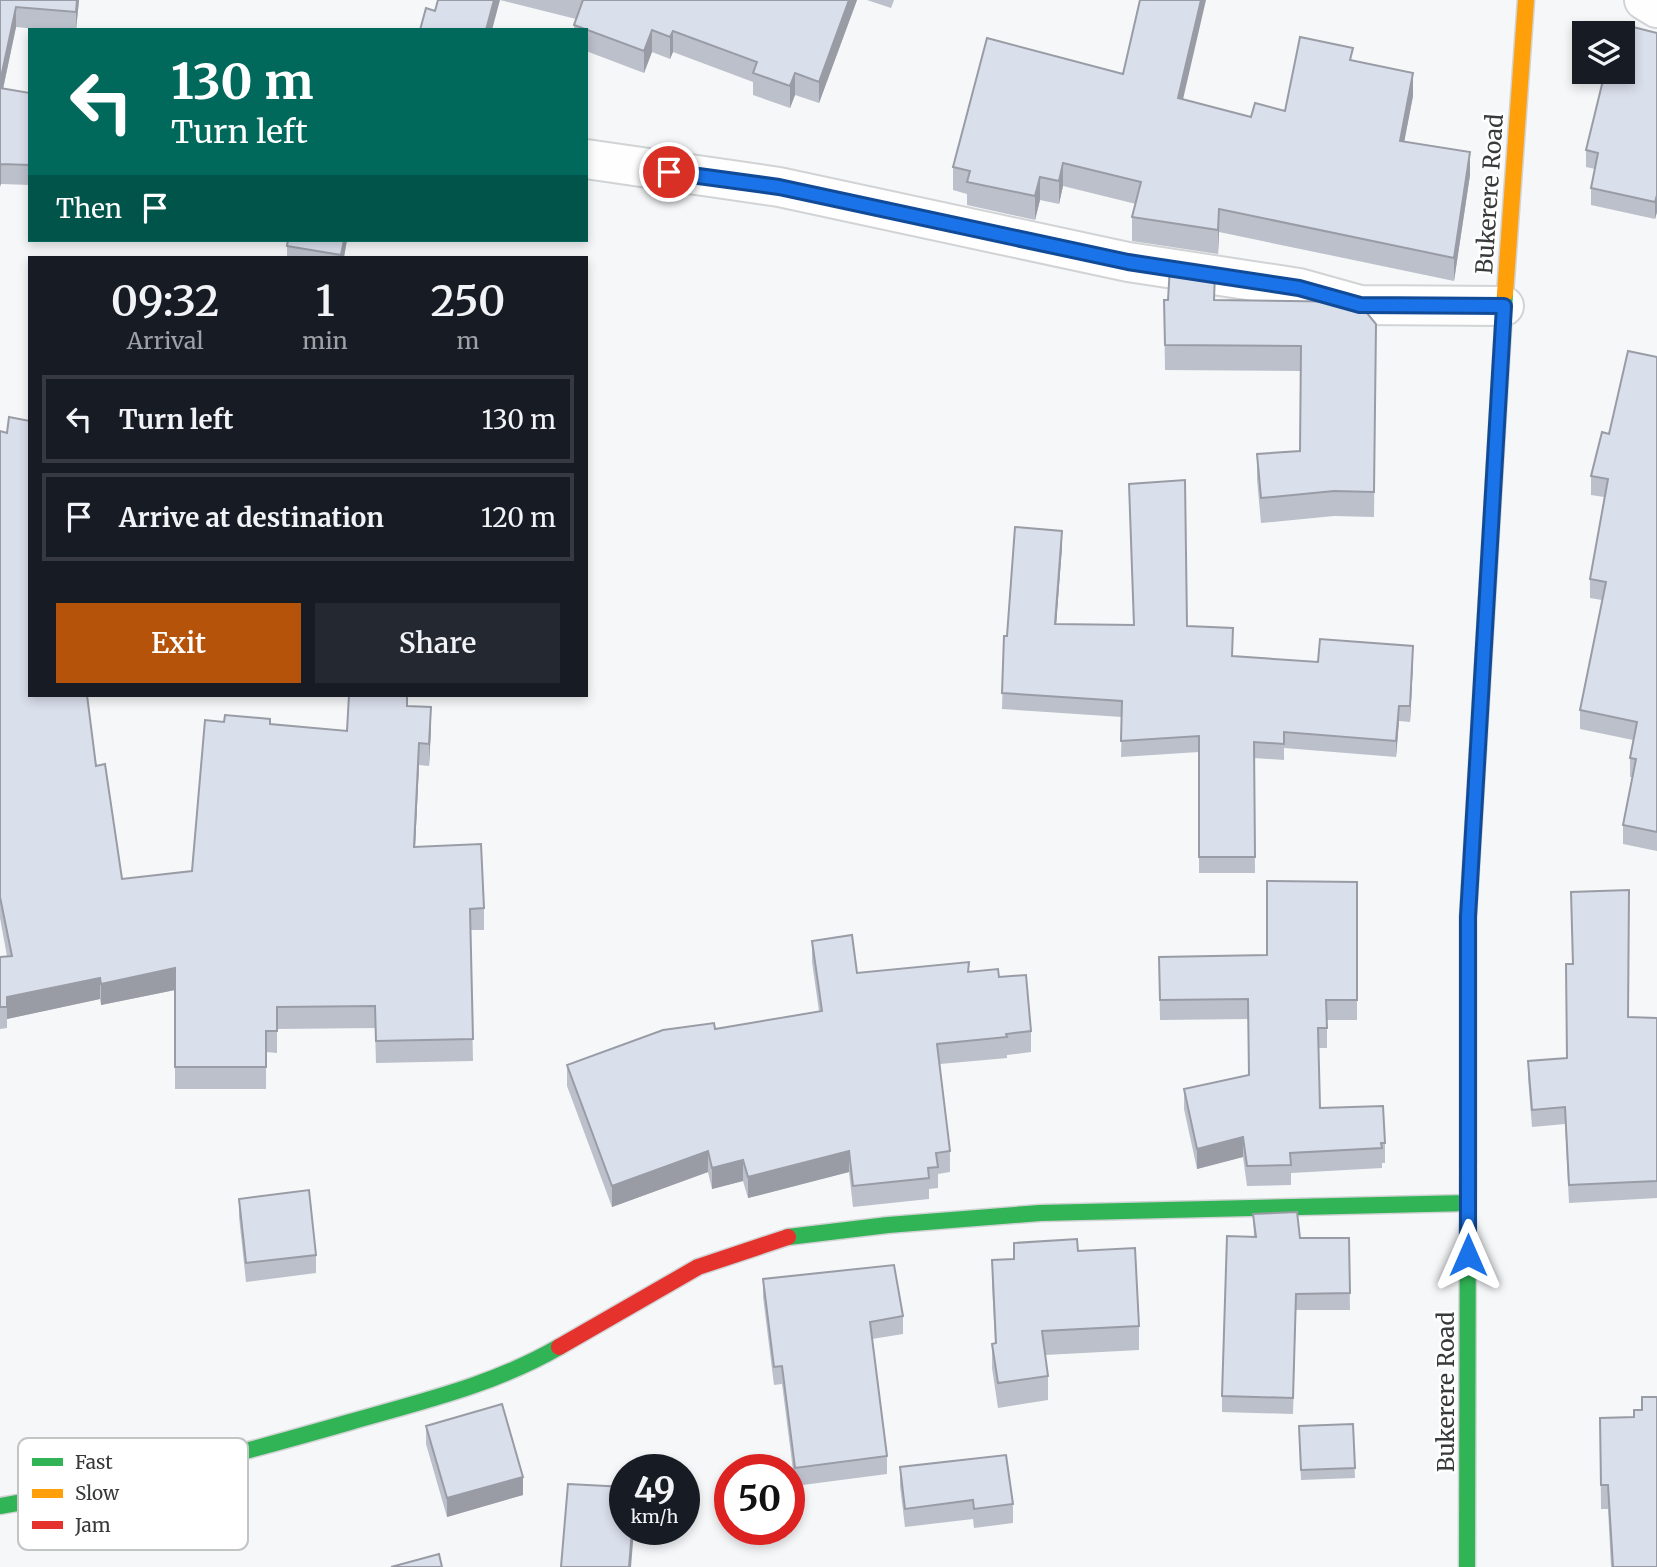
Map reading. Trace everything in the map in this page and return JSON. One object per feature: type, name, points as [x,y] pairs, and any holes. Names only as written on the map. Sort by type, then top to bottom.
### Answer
[{"type":"main road","name":"Bukerere Road","points":[[1467,1567],[1468,917],[1504,306],[1526,0]]},
{"type":"main road","points":[[248,1451],[461,1390],[524,1367],[698,1267],[791,1236],[1040,1213],[1468,1203]]},
{"type":"main road","points":[[0,1506],[18,1503]]},
{"type":"street","points":[[1644,0],[1657,8]]},
{"type":"street","points":[[588,159],[779,187],[1128,262],[1299,288],[1360,305],[1504,306]]},
{"type":"building","points":[[0,0],[77,0],[76,12],[16,7],[0,82]]},
{"type":"building","points":[[438,0],[494,0],[487,28],[421,28],[426,8],[435,11]]},
{"type":"building","points":[[583,0],[849,0],[819,82],[795,73],[790,86],[753,73],[757,62],[673,31],[670,37],[652,30],[644,51],[574,25]]},
{"type":"building","points":[[1140,0],[1201,0],[1178,98],[1251,117],[1255,103],[1285,111],[1300,37],[1353,48],[1350,60],[1413,73],[1400,141],[1470,152],[1454,258],[1219,209],[1218,230],[1132,217],[1141,182],[1063,163],[1059,181],[1040,177],[1035,196],[967,182],[970,171],[953,167],[987,38],[1123,74]]},
{"type":"building","points":[[1635,28],[1657,33],[1655,202],[1591,188],[1598,153],[1586,150],[1602,84],[1635,84]]},
{"type":"building","points":[[0,88],[28,93],[28,165],[1,164],[0,167]]},
{"type":"building","points":[[288,242],[344,242],[341,255],[287,246]]},
{"type":"building","points":[[1170,266],[1215,272],[1214,300],[1358,302],[1376,324],[1374,492],[1334,491],[1261,498],[1257,454],[1300,451],[1301,346],[1165,345],[1164,300],[1168,300]]},
{"type":"building","points":[[1628,351],[1657,357],[1657,832],[1623,825],[1636,759],[1630,758],[1637,722],[1580,710],[1606,582],[1590,579],[1608,479],[1591,476],[1602,432],[1609,434]]},
{"type":"building","points":[[9,417],[28,421],[28,697],[87,697],[96,766],[105,764],[122,879],[192,871],[205,720],[224,722],[225,715],[270,719],[270,724],[347,731],[349,697],[407,697],[407,706],[431,707],[429,744],[419,743],[414,847],[481,844],[484,908],[470,909],[473,1039],[376,1041],[375,1006],[277,1007],[277,1031],[266,1031],[266,1067],[175,1067],[175,968],[101,984],[100,978],[7,997],[7,1007],[0,1007],[0,957],[12,956],[0,897],[0,431],[7,433]]},
{"type":"building","points":[[1185,480],[1187,626],[1233,628],[1232,656],[1318,662],[1320,639],[1413,646],[1410,706],[1399,706],[1396,741],[1284,732],[1284,744],[1254,742],[1255,857],[1199,857],[1199,736],[1121,741],[1122,701],[1002,693],[1004,636],[1007,636],[1015,527],[1062,531],[1055,624],[1134,625],[1129,484]]},
{"type":"building","points":[[1267,881],[1357,882],[1357,1000],[1326,1000],[1327,1028],[1318,1028],[1320,1108],[1383,1106],[1385,1143],[1381,1143],[1382,1148],[1290,1153],[1291,1165],[1247,1166],[1243,1137],[1197,1149],[1184,1089],[1249,1075],[1248,999],[1160,1000],[1159,957],[1267,955]]},
{"type":"building","points":[[1629,890],[1628,1017],[1657,1018],[1657,1181],[1569,1185],[1565,1107],[1532,1110],[1528,1061],[1567,1058],[1566,964],[1573,964],[1571,892]]},
{"type":"building","points":[[852,935],[857,973],[969,962],[968,972],[998,969],[999,977],[1026,975],[1031,1031],[1006,1034],[1007,1037],[937,1044],[950,1151],[936,1153],[938,1167],[928,1168],[929,1178],[853,1186],[849,1151],[748,1177],[743,1160],[712,1168],[708,1151],[612,1186],[567,1065],[663,1030],[714,1023],[715,1029],[822,1011],[812,941]]},
{"type":"building","points":[[309,1190],[316,1255],[246,1263],[239,1199]]},
{"type":"building","points":[[1297,1212],[1300,1238],[1349,1238],[1350,1293],[1296,1294],[1293,1398],[1222,1396],[1227,1236],[1256,1237],[1253,1214]]},
{"type":"building","points":[[1077,1239],[1078,1251],[1135,1248],[1139,1326],[1042,1331],[1048,1376],[998,1383],[992,1344],[996,1343],[992,1260],[1014,1259],[1014,1243]]},
{"type":"building","points":[[894,1265],[903,1316],[870,1322],[887,1456],[805,1467],[805,1454],[793,1454],[782,1366],[774,1367],[763,1279]]},
{"type":"building","points":[[1642,1397],[1657,1397],[1657,1567],[1613,1567],[1608,1485],[1601,1485],[1600,1418],[1634,1417],[1634,1410],[1642,1410]]},
{"type":"building","points":[[502,1404],[523,1477],[447,1498],[426,1426]]},
{"type":"building","points":[[1353,1424],[1355,1468],[1301,1470],[1299,1426]]},
{"type":"building","points":[[1006,1455],[1013,1504],[974,1509],[973,1500],[905,1509],[900,1467]]},
{"type":"building","points":[[568,1484],[609,1486],[609,1545],[631,1545],[629,1567],[561,1567]]},
{"type":"building","points":[[439,1554],[442,1567],[391,1567]]},
{"type":"traffic: fast","points":[[1478,749],[1505,294]]},
{"type":"traffic: fast","points":[[1467,1567],[1468,1160]]},
{"type":"traffic: fast","points":[[788,1237],[888,1225],[1040,1213],[1468,1203]]},
{"type":"traffic: fast","points":[[248,1450],[457,1391],[509,1372],[559,1347]]},
{"type":"traffic: fast","points":[[0,1506],[18,1503]]},
{"type":"traffic: slow","points":[[1505,294],[1526,0]]},
{"type":"traffic: jam","points":[[1468,1160],[1468,917],[1478,749]]},
{"type":"traffic: jam","points":[[559,1347],[698,1267],[788,1237]]},
{"type":"route","points":[[669,172],[779,187],[1128,262],[1299,288],[1360,305],[1504,306],[1468,917],[1468,1255]]}]
